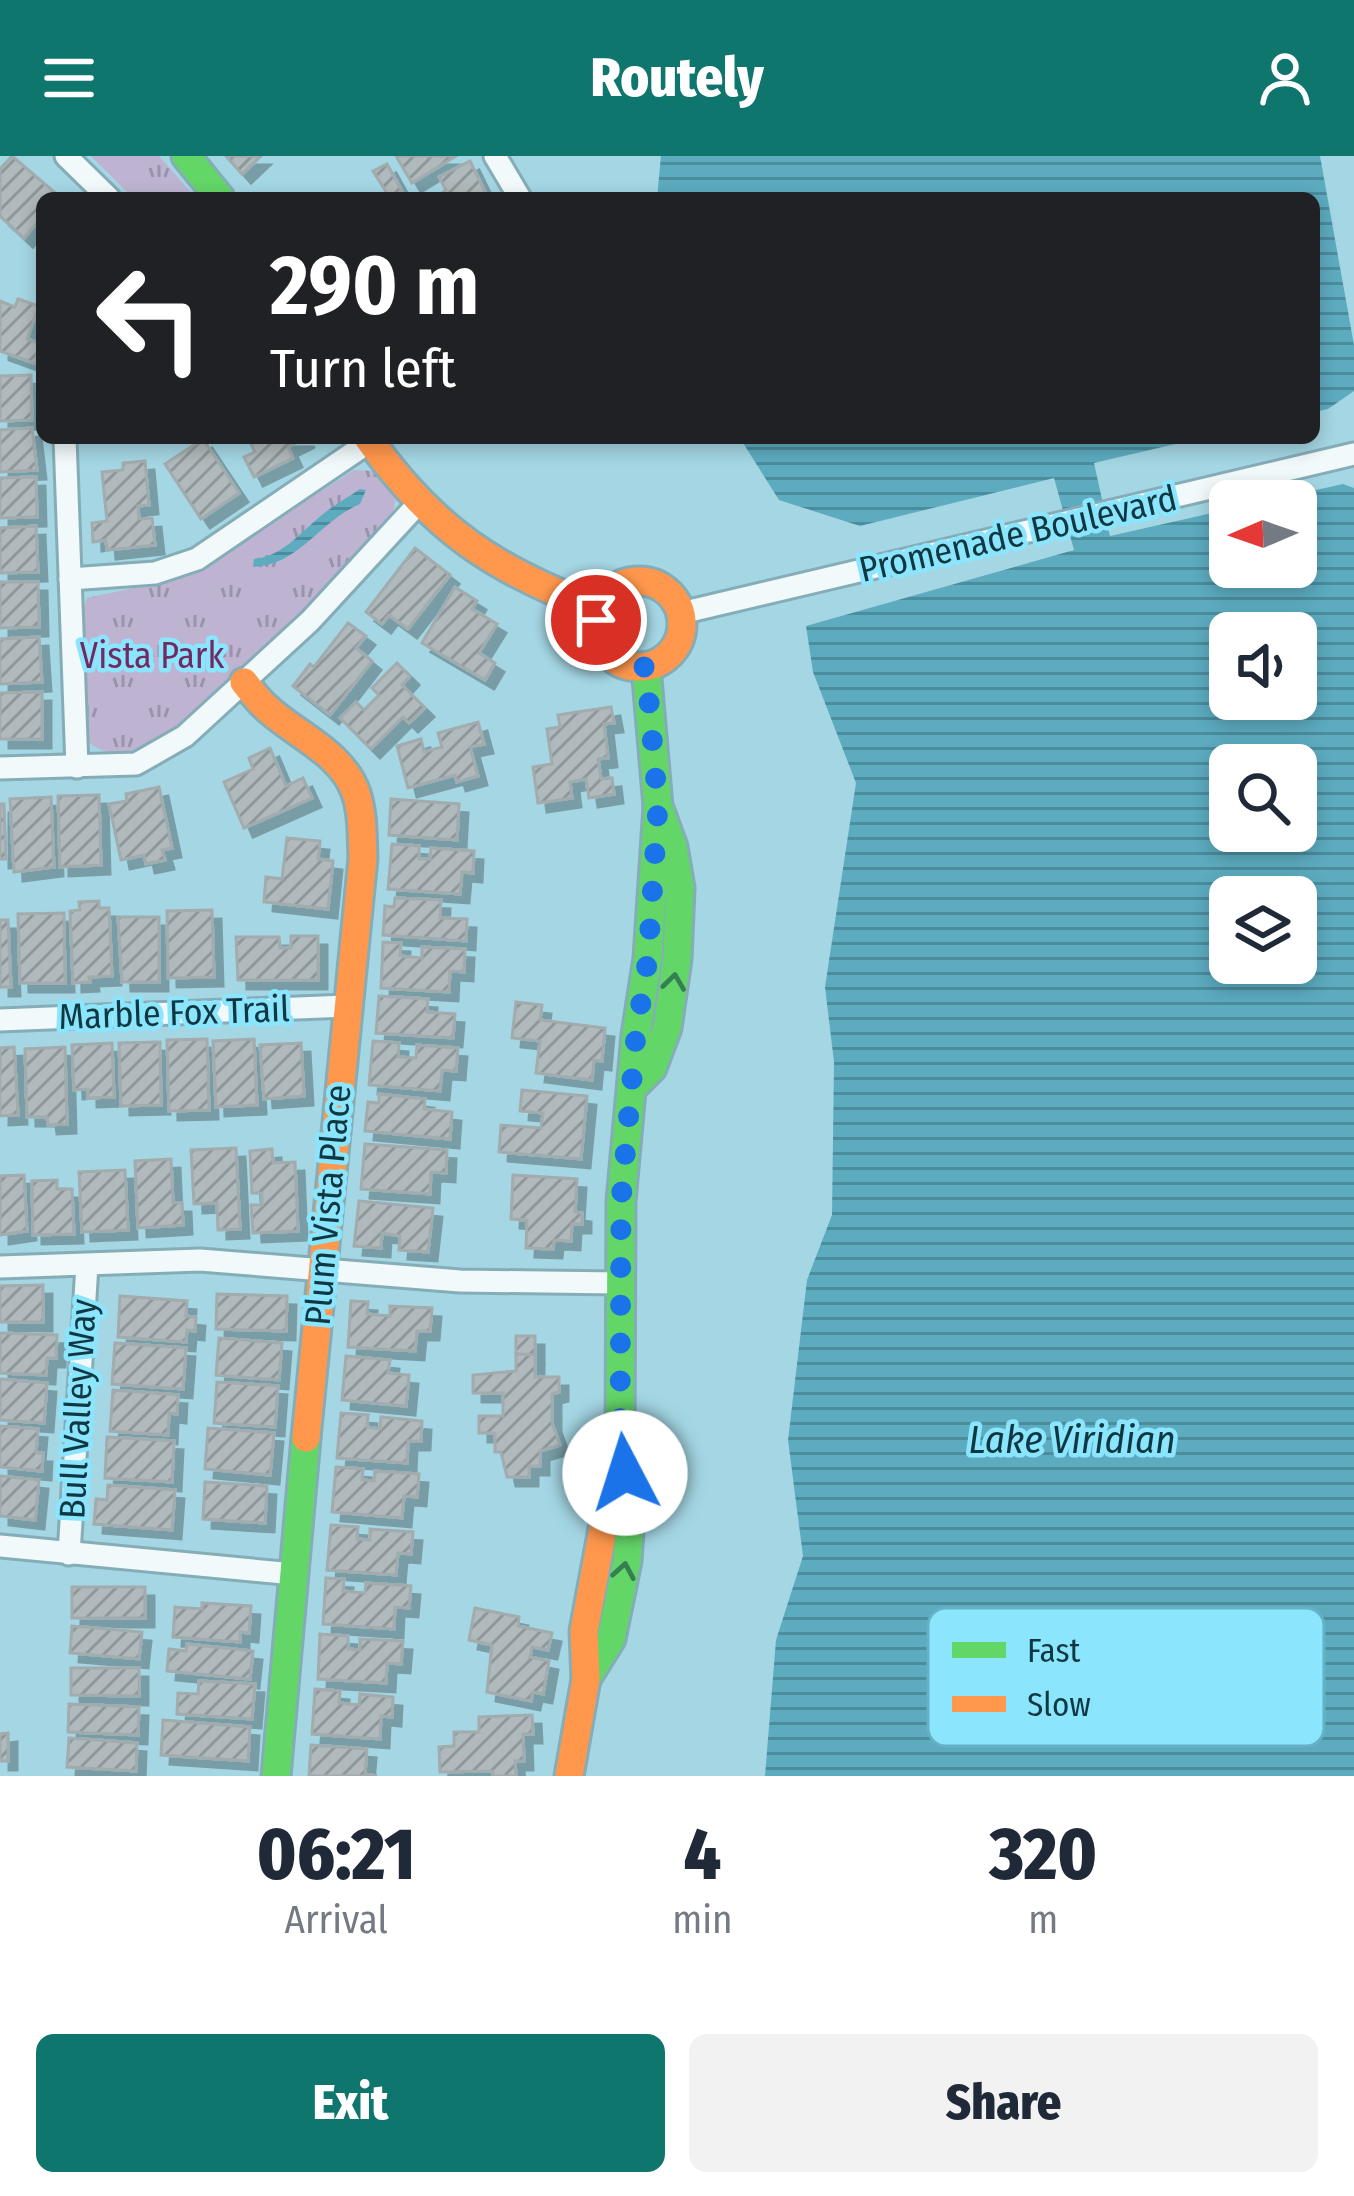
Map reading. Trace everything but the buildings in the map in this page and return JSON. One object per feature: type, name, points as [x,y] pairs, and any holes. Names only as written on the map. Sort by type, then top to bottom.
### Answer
[{"type":"street","points":[[66,156],[103,192]]},
{"type":"street","points":[[186,156],[215,192]]},
{"type":"street","points":[[495,156],[516,192]]},
{"type":"street","points":[[65,444],[77,767]]},
{"type":"street","points":[[70,579],[155,574],[196,560],[364,444]]},
{"type":"street","points":[[374,444],[417,505],[484,558],[517,577],[598,609]]},
{"type":"street","name":"Promenade Boulevard","points":[[681,613],[1354,454]]},
{"type":"street","points":[[0,768],[136,764],[185,736],[310,621],[417,505]]},
{"type":"street","points":[[647,581],[669,592],[681,613],[675,648],[646,667],[624,665],[605,651],[596,631],[604,598],[624,584],[647,581]]},
{"type":"street","points":[[569,1776],[586,1679],[611,1639],[627,1561],[631,1505],[620,1441],[621,1201],[632,1088],[652,1068],[667,1028],[677,959],[680,888],[673,847],[658,806],[646,667]]},
{"type":"street","name":"Plum Vista Place","points":[[244,682],[265,707],[338,764],[356,796],[363,858],[276,1776]]},
{"type":"street","name":"Marble Fox Trail","points":[[0,1020],[347,1006]]},
{"type":"street","points":[[0,1267],[200,1260],[460,1281],[619,1283]]},
{"type":"street","name":"Bull Valley Way","points":[[69,1554],[87,1265]]},
{"type":"street","points":[[0,1546],[294,1574]]},
{"type":"green space","points":[[91,156],[159,156],[191,192],[127,192]]},
{"type":"green space","name":"Vista Park","points":[[354,470],[375,471],[396,499],[391,522],[264,654],[189,721],[155,743],[114,753],[84,739],[77,629],[87,598],[189,576]]},
{"type":"water","points":[[661,156],[1320,156],[1354,345],[1354,391],[1320,411],[1320,192],[658,192]]},
{"type":"water","name":"Lake Viridian","points":[[744,444],[1175,444],[1094,463],[1110,536],[1209,514],[1209,588],[1317,588],[1317,490],[1343,484],[1354,488],[1354,1776],[765,1776],[776,1640],[803,1556],[788,1440],[807,1280],[832,1215],[834,1062],[825,987],[856,783],[813,672],[806,626],[1074,550],[1054,478],[860,526],[779,500]]},
{"type":"water","points":[[360,489],[366,490],[360,504],[297,551],[253,567],[254,559],[285,547]]},
{"type":"traffic: fast","points":[[186,156],[215,192]]},
{"type":"traffic: fast","points":[[632,1088],[652,1068],[667,1028],[680,888],[673,847],[658,806],[646,667]]},
{"type":"traffic: fast","points":[[586,1679],[611,1639],[627,1561],[631,1505],[620,1441],[621,1201],[648,958],[658,806]]},
{"type":"traffic: fast","points":[[276,1776],[306,1438]]},
{"type":"traffic: slow","points":[[372,444],[416,498],[468,543],[528,579],[599,609]]},
{"type":"traffic: slow","points":[[639,581],[655,584],[669,594],[679,608],[682,624],[679,640],[669,654],[655,664],[639,667],[623,664],[609,654],[599,640],[596,624],[599,608],[609,594],[623,584],[639,581]]},
{"type":"traffic: slow","points":[[244,682],[265,707],[341,767],[356,793],[362,825],[363,858],[306,1438]]},
{"type":"traffic: slow","points":[[569,1776],[586,1679],[584,1631],[616,1459]]},
{"type":"route","points":[[596,620],[605,651],[624,665],[646,667],[658,806],[648,958],[621,1201],[620,1441],[625,1473]]}]
